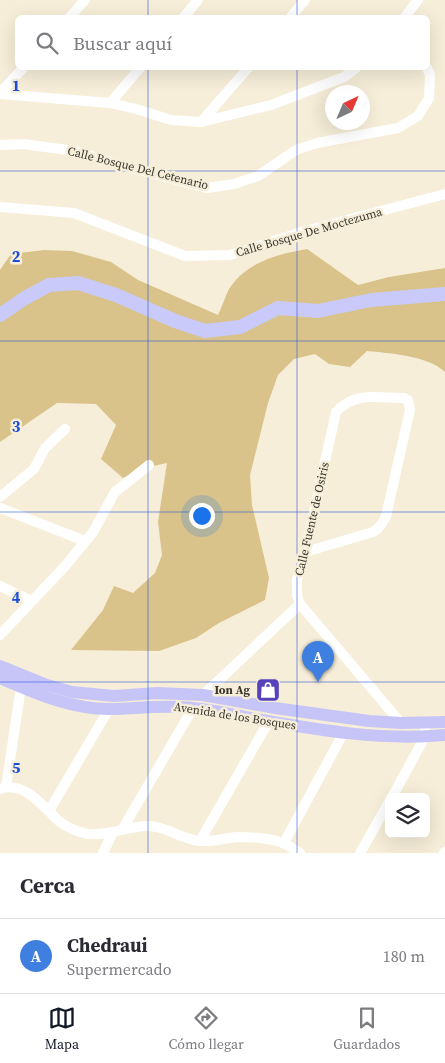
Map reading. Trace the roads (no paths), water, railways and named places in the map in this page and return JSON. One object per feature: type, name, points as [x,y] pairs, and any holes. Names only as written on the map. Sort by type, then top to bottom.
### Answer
[{"type":"main road","name":"Avenida de los Bosques","points":[[0,666],[47,685],[72,692],[114,696],[157,693],[203,695],[275,708],[349,718],[401,723],[445,722]]},
{"type":"main road","name":"Avenida de los Bosques","points":[[0,678],[62,702],[109,709],[158,706],[193,708],[344,732],[425,737],[445,735]]},
{"type":"street","points":[[72,15],[85,0]]},
{"type":"street","points":[[186,15],[198,0]]},
{"type":"street","points":[[292,15],[305,0]]},
{"type":"street","points":[[406,15],[418,0]]},
{"type":"street","points":[[0,93],[21,70]]},
{"type":"street","points":[[110,104],[138,70]]},
{"type":"street","points":[[202,122],[246,70]]},
{"type":"street","points":[[0,93],[110,104],[136,108],[172,120],[202,122],[271,104],[344,77],[353,70]]},
{"type":"street","name":"Calle Bosque Del Cetenario","points":[[0,145],[23,144],[74,150],[131,168],[207,188],[234,184],[258,176],[296,150],[317,143],[398,128],[418,116],[428,98],[430,75],[428,70]]},
{"type":"street","name":"Calle Bosque De Moctezuma","points":[[0,207],[74,213],[185,256],[230,254],[305,231],[445,194]]},
{"type":"street","name":"Calle Fuente de Osiris","points":[[300,604],[297,595],[297,580],[336,412],[348,401],[357,397],[404,398],[410,404],[410,410],[384,523],[373,532],[305,552]]},
{"type":"street","points":[[0,497],[34,469],[45,448],[65,429]]},
{"type":"street","points":[[0,635],[66,565],[93,532],[115,492],[149,465]]},
{"type":"street","points":[[0,508],[85,541]]},
{"type":"street","points":[[0,586],[32,601]]},
{"type":"street","points":[[203,695],[300,604],[401,723]]},
{"type":"street","points":[[21,687],[3,788],[17,789],[33,796],[61,823],[75,831],[89,834],[155,826],[184,838],[200,841],[262,838],[284,843],[300,853]]},
{"type":"street","points":[[103,853],[193,708]]},
{"type":"street","points":[[49,811],[109,709]]},
{"type":"street","points":[[200,841],[269,721]]},
{"type":"street","points":[[394,793],[425,737],[424,723]]},
{"type":"street","points":[[284,843],[344,732]]},
{"type":"street","points":[[360,853],[385,809]]},
{"type":"waterway","points":[[0,315],[49,285],[78,283],[116,295],[175,321],[205,331],[240,327],[278,308],[318,311],[371,300],[445,294]]},
{"type":"place","name":"Chedraui","points":[[318,682]]},
{"type":"place","name":"Ion Ag","points":[[268,690]]}]
